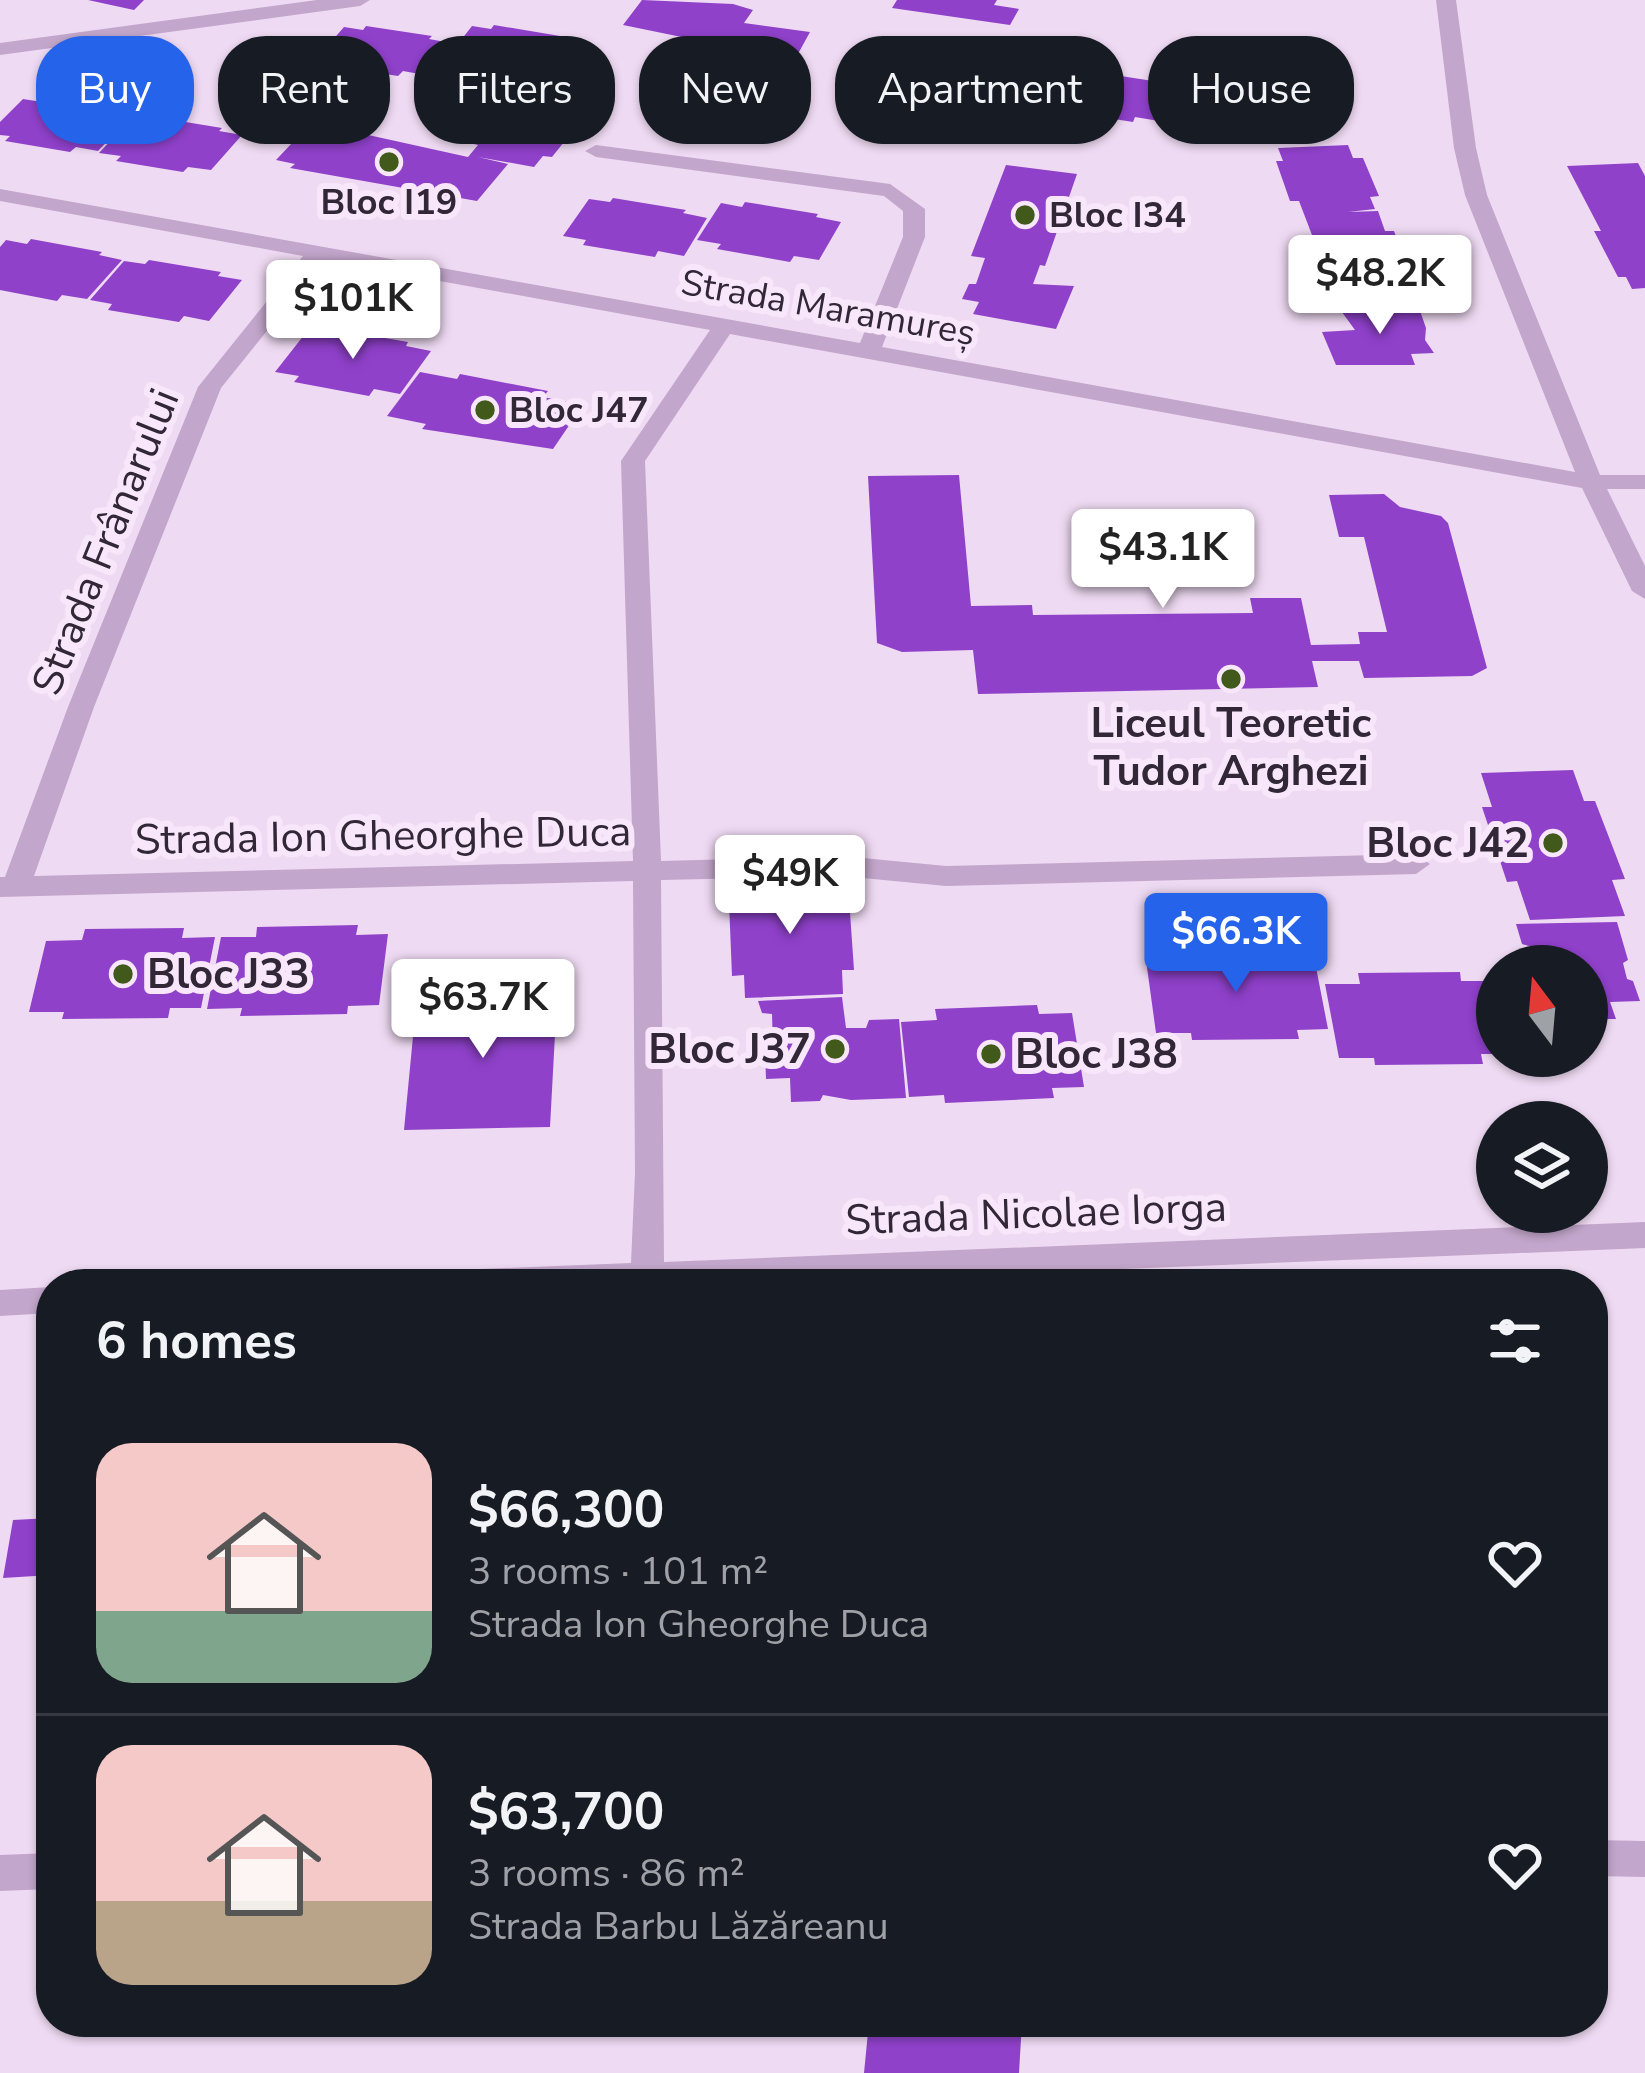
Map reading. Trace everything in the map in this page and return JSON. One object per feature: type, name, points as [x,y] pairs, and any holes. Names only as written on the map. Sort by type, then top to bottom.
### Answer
[{"type":"street","points":[[0,50],[360,0]]},
{"type":"street","points":[[1446,0],[1465,148],[1476,195],[1591,482],[1645,591]]},
{"type":"street","points":[[596,151],[890,190],[914,209],[914,237],[868,352]]},
{"type":"street","name":"Strada Maramureș","points":[[0,195],[1591,482],[1645,482]]},
{"type":"street","name":"Strada Frânarului","points":[[8,886],[209,387],[316,254]]},
{"type":"street","points":[[647,1269],[651,1136],[633,460],[724,326]]},
{"type":"street","name":"Strada Ion Gheorghe Duca","points":[[8,886],[842,866],[946,877],[1416,864]]},
{"type":"street","name":"Strada Nicolae Iorga","points":[[797,1269],[1645,1235]]},
{"type":"street","points":[[0,1303],[36,1301]]},
{"type":"street","points":[[1608,1858],[1645,1859]]},
{"type":"street","points":[[0,1873],[36,1872]]},
{"type":"building","points":[[88,0],[144,0],[134,10]]},
{"type":"building","points":[[642,0],[733,4],[753,10],[744,23],[810,32],[808,36],[677,36],[623,25]]},
{"type":"building","points":[[897,0],[997,0],[994,5],[1019,9],[1010,25],[892,8]]},
{"type":"building","points":[[494,25],[560,36],[464,36],[472,26],[491,29]]},
{"type":"building","points":[[366,26],[432,36],[414,36],[414,73],[403,71],[398,76],[390,75],[390,36],[336,36],[344,27],[363,30]]},
{"type":"building","points":[[1124,77],[1148,80],[1148,119],[1135,117],[1133,122],[1124,121]]},
{"type":"building","points":[[23,99],[36,101],[36,144],[105,144],[98,151],[76,147],[70,152],[5,141],[10,136],[0,135],[0,122]]},
{"type":"building","points":[[194,123],[218,127],[218,144],[234,144],[211,170],[188,167],[183,172],[116,161],[121,156],[99,153],[107,144],[194,144]]},
{"type":"building","name":"Bloc I19","points":[[390,140],[468,157],[478,145],[474,144],[562,144],[534,167],[478,157],[508,164],[477,201],[290,168],[295,164],[276,160],[291,144],[390,144]]},
{"type":"building","points":[[1348,145],[1353,158],[1363,158],[1379,196],[1370,197],[1375,209],[1348,212],[1378,211],[1385,231],[1394,231],[1412,280],[1402,280],[1410,302],[1336,305],[1327,281],[1319,282],[1304,235],[1312,235],[1299,201],[1290,201],[1276,161],[1283,161],[1278,148]]},
{"type":"building","points":[[1638,163],[1645,176],[1645,288],[1632,289],[1626,277],[1618,277],[1594,231],[1601,231],[1567,166]]},
{"type":"building","points":[[1006,165],[1077,174],[1045,266],[1040,265],[1033,284],[1074,286],[1056,329],[973,314],[979,302],[962,299],[969,284],[976,284],[985,258],[971,256]]},
{"type":"building","points":[[613,198],[707,218],[684,256],[658,251],[655,257],[583,245],[586,240],[563,236],[589,199],[610,202]]},
{"type":"building","points":[[745,202],[841,222],[819,260],[794,256],[790,262],[717,249],[721,244],[697,240],[721,203],[742,207]]},
{"type":"building","points":[[31,239],[122,260],[87,299],[62,295],[57,301],[0,290],[0,247],[6,240],[27,244]]},
{"type":"building","points":[[149,260],[242,280],[209,321],[184,316],[179,322],[108,310],[112,304],[90,300],[124,261],[145,264]]},
{"type":"building","points":[[1418,305],[1425,340],[1434,353],[1411,354],[1415,365],[1336,365],[1322,332],[1355,330],[1339,308]]},
{"type":"building","points":[[333,329],[408,342],[406,346],[431,351],[400,394],[374,389],[369,396],[294,382],[299,376],[275,372],[308,330],[329,334]]},
{"type":"building","name":"Bloc J47","points":[[420,372],[457,379],[460,374],[548,391],[543,397],[583,405],[553,449],[422,429],[426,424],[387,416]]},
{"type":"building","points":[[959,475],[971,606],[1032,605],[1033,615],[1253,613],[1250,598],[1301,598],[1311,645],[1360,644],[1358,632],[1387,632],[1364,537],[1339,537],[1329,495],[1384,494],[1400,507],[1441,516],[1448,523],[1487,668],[1472,676],[1364,678],[1359,661],[1312,661],[1318,687],[978,694],[973,650],[902,652],[877,643],[868,476]]},
{"type":"building","name":"Bloc J42","points":[[1573,770],[1584,801],[1595,801],[1625,879],[1612,880],[1625,916],[1530,920],[1517,881],[1507,882],[1482,807],[1492,807],[1481,773]]},
{"type":"building","points":[[832,875],[834,899],[849,898],[854,970],[842,970],[843,994],[745,998],[744,975],[732,976],[729,902],[738,902],[737,878]]},
{"type":"building","points":[[1617,922],[1628,960],[1623,963],[1627,979],[1633,981],[1640,1001],[1610,1002],[1616,1019],[1608,1019],[1608,945],[1525,945],[1516,924]]},
{"type":"building","points":[[358,925],[356,935],[388,934],[379,1005],[348,1006],[347,1014],[240,1016],[242,1008],[207,1009],[221,937],[256,937],[257,927]]},
{"type":"building","name":"Bloc J33","points":[[184,928],[182,938],[215,937],[201,1008],[170,1008],[168,1018],[62,1019],[64,1012],[29,1012],[46,941],[82,940],[85,929]]},
{"type":"building","points":[[1280,948],[1282,958],[1314,957],[1328,1029],[1297,1030],[1299,1039],[1192,1040],[1191,1033],[1156,1033],[1146,960],[1181,960],[1180,950]]},
{"type":"building","points":[[1460,972],[1461,981],[1476,981],[1476,1064],[1375,1065],[1374,1058],[1339,1058],[1325,984],[1360,984],[1358,973]]},
{"type":"building","points":[[545,986],[544,1016],[556,1016],[550,1127],[404,1130],[414,1026],[427,1026],[431,989]]},
{"type":"building","name":"Bloc J37","points":[[842,997],[846,1028],[866,1028],[869,1020],[899,1019],[906,1098],[851,1100],[823,1095],[820,1101],[791,1102],[790,1078],[766,1079],[765,1051],[773,1047],[772,1014],[762,1013],[758,1001]]},
{"type":"building","name":"Bloc J38","points":[[1037,1005],[1039,1014],[1072,1013],[1084,1087],[1052,1088],[1054,1098],[945,1103],[944,1095],[909,1097],[901,1022],[937,1020],[935,1009]]},
{"type":"building","points":[[36,1519],[36,1576],[3,1578],[13,1520]]},
{"type":"building","points":[[868,2037],[1021,2037],[1019,2073],[864,2073]]},
{"type":"place","name":"Bloc I19","points":[[389,162]]},
{"type":"place","name":"Bloc I34","points":[[1025,215]]},
{"type":"place","name":"Bloc J47","points":[[485,410]]},
{"type":"place","name":"Liceul Teoretic Tudor Arghezi","points":[[1231,679]]},
{"type":"place","name":"Bloc J42","points":[[1553,843]]},
{"type":"place","name":"Bloc J33","points":[[123,974]]},
{"type":"place","name":"Bloc J37","points":[[835,1049]]},
{"type":"place","name":"Bloc J38","points":[[991,1054]]}]
